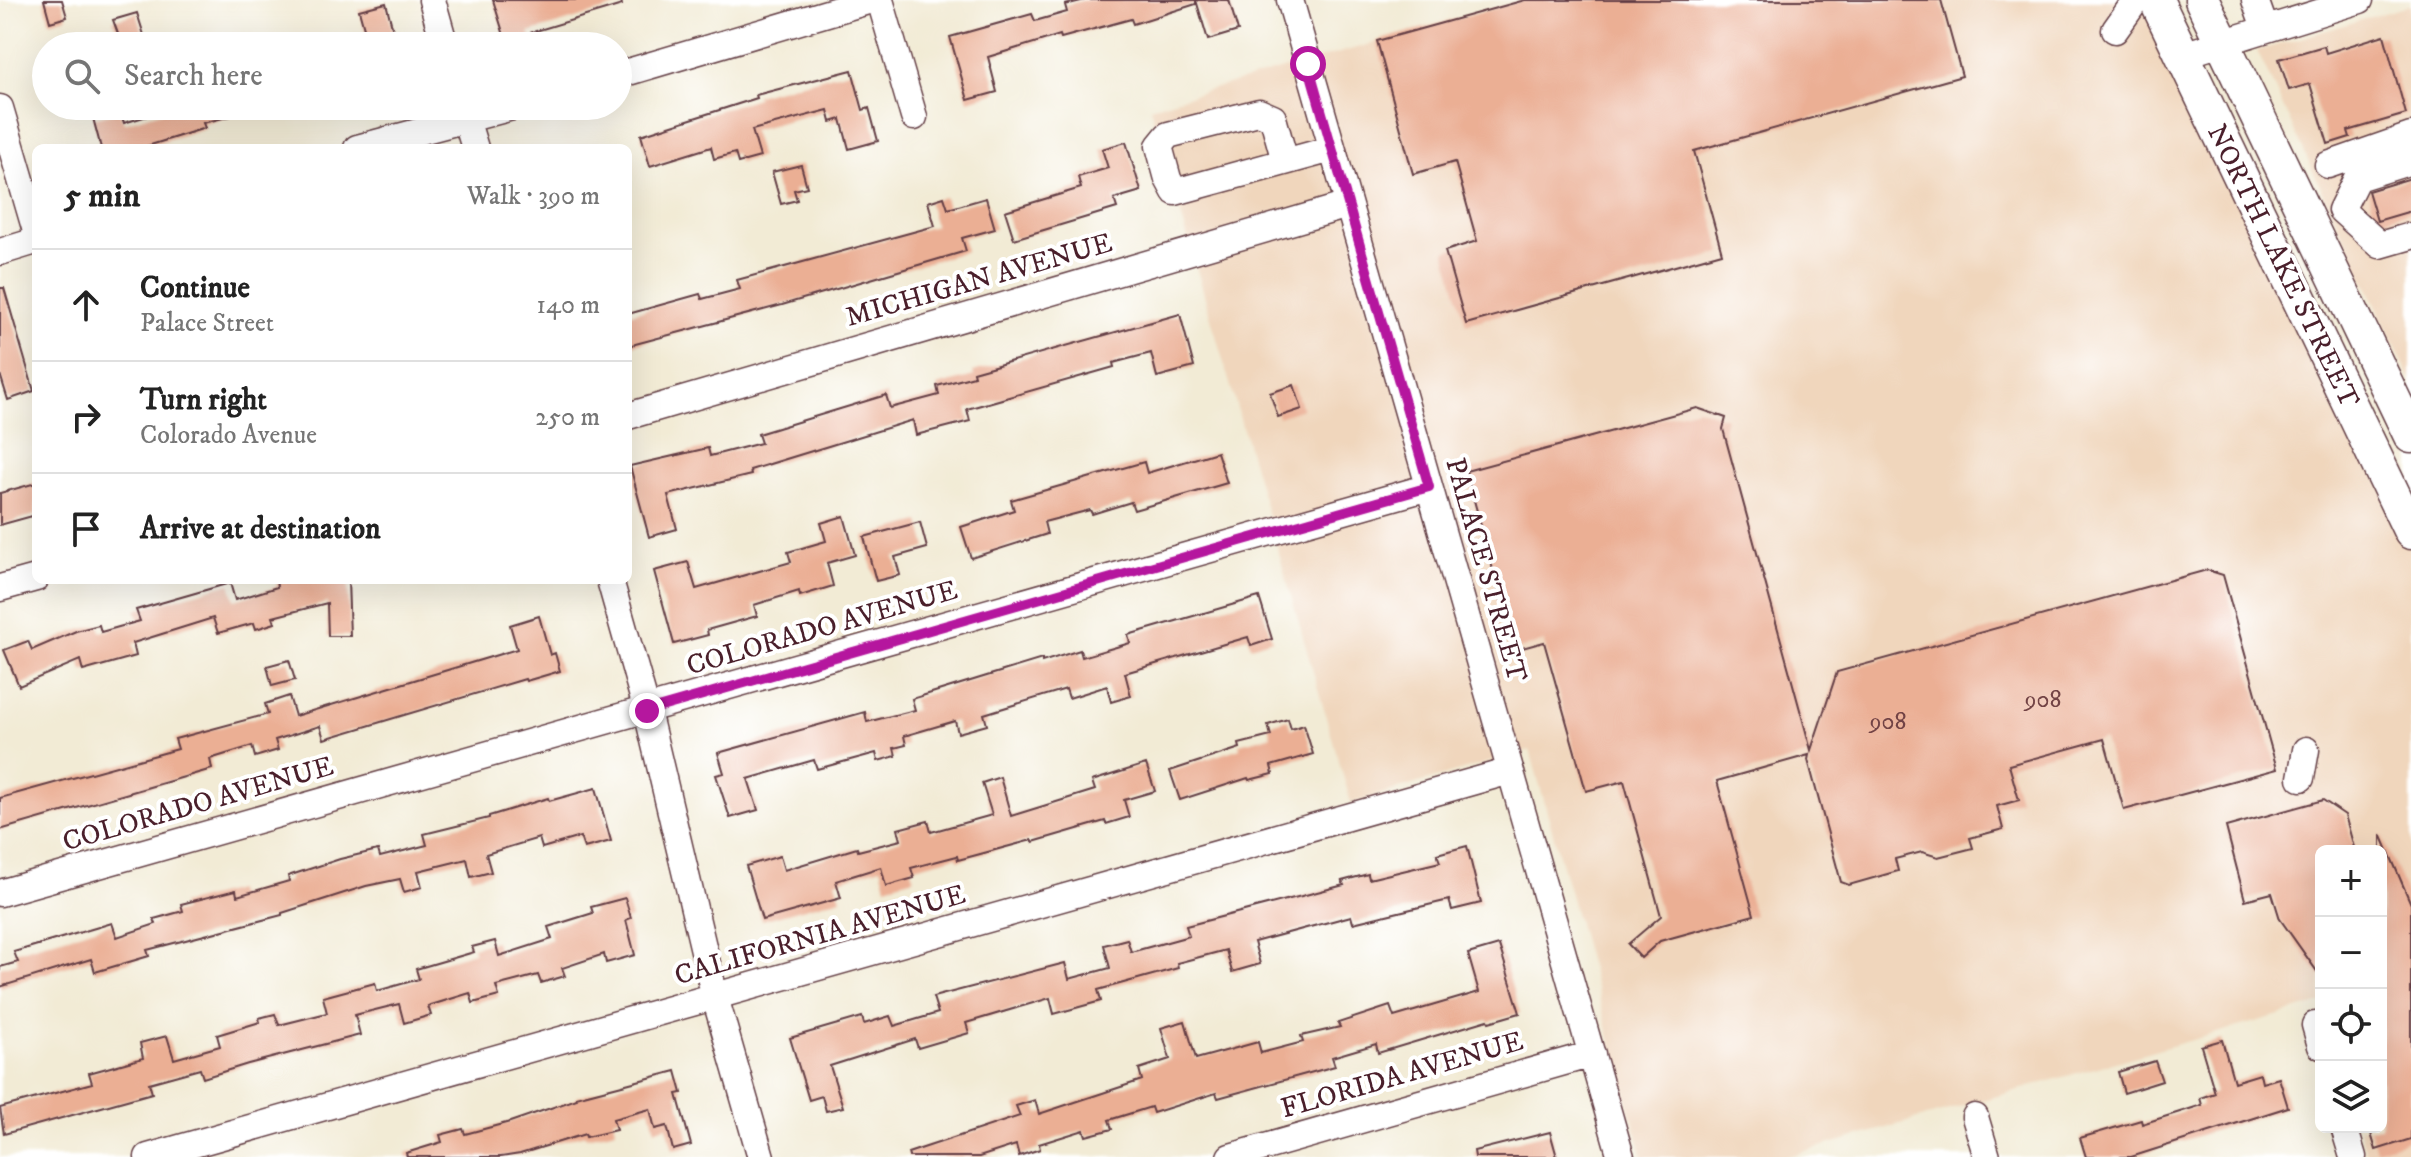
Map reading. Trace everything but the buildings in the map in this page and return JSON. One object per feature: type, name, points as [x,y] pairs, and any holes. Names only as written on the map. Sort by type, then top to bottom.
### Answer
[{"type":"main road","name":"NORTH LAKE STREET","points":[[2156,0],[2411,532]]},
{"type":"main road","name":"NORTH LAKE STREET","points":[[2202,0],[2411,436]]},
{"type":"street","points":[[432,0],[441,32]]},
{"type":"street","points":[[632,71],[871,0]]},
{"type":"street","points":[[880,0],[914,117]]},
{"type":"street","name":"PALACE STREET","points":[[1290,0],[1621,1157]]},
{"type":"street","points":[[2115,30],[2133,0]]},
{"type":"street","points":[[2255,0],[2265,28]]},
{"type":"street","points":[[2183,55],[2360,0]]},
{"type":"street","points":[[0,108],[32,217]]},
{"type":"street","points":[[1285,161],[1273,118],[1259,112],[1168,135],[1159,146],[1175,192],[1332,149]]},
{"type":"street","points":[[369,144],[439,120]]},
{"type":"street","points":[[466,120],[474,144]]},
{"type":"street","points":[[2328,165],[2411,136]]},
{"type":"street","points":[[2408,234],[2380,245],[2341,210],[2357,178],[2411,161]]},
{"type":"street","points":[[2373,173],[2383,176],[2411,168]]},
{"type":"street","name":"MICHIGAN AVENUE","points":[[632,415],[1348,205]]},
{"type":"street","points":[[0,252],[32,242]]},
{"type":"street","name":"COLORADO AVENUE","points":[[0,893],[1429,487]]},
{"type":"street","points":[[0,588],[32,579]]},
{"type":"street","points":[[611,584],[647,711],[715,997],[761,1157]]},
{"type":"street","points":[[2301,778],[2306,750]]},
{"type":"street","name":"CALIFORNIA AVENUE","points":[[148,1157],[1510,771]]},
{"type":"street","name":"FLORIDA AVENUE","points":[[1230,1157],[1592,1054]]},
{"type":"street","points":[[1975,1117],[1987,1157]]},
{"type":"street","points":[[2346,1133],[2353,1157]]},
{"type":"shaded area","points":[[1525,0],[2147,0],[2411,549],[2411,1157],[2367,1157],[2361,1133],[2387,1133],[2387,845],[2315,845],[2315,1005],[1785,1157],[1643,1157],[1530,750],[1351,803],[1150,107]]},
{"type":"shaded area","points":[[2411,5],[2411,380],[2257,51]]},
{"type":"route","points":[[647,711],[1429,487],[1308,64]]}]
